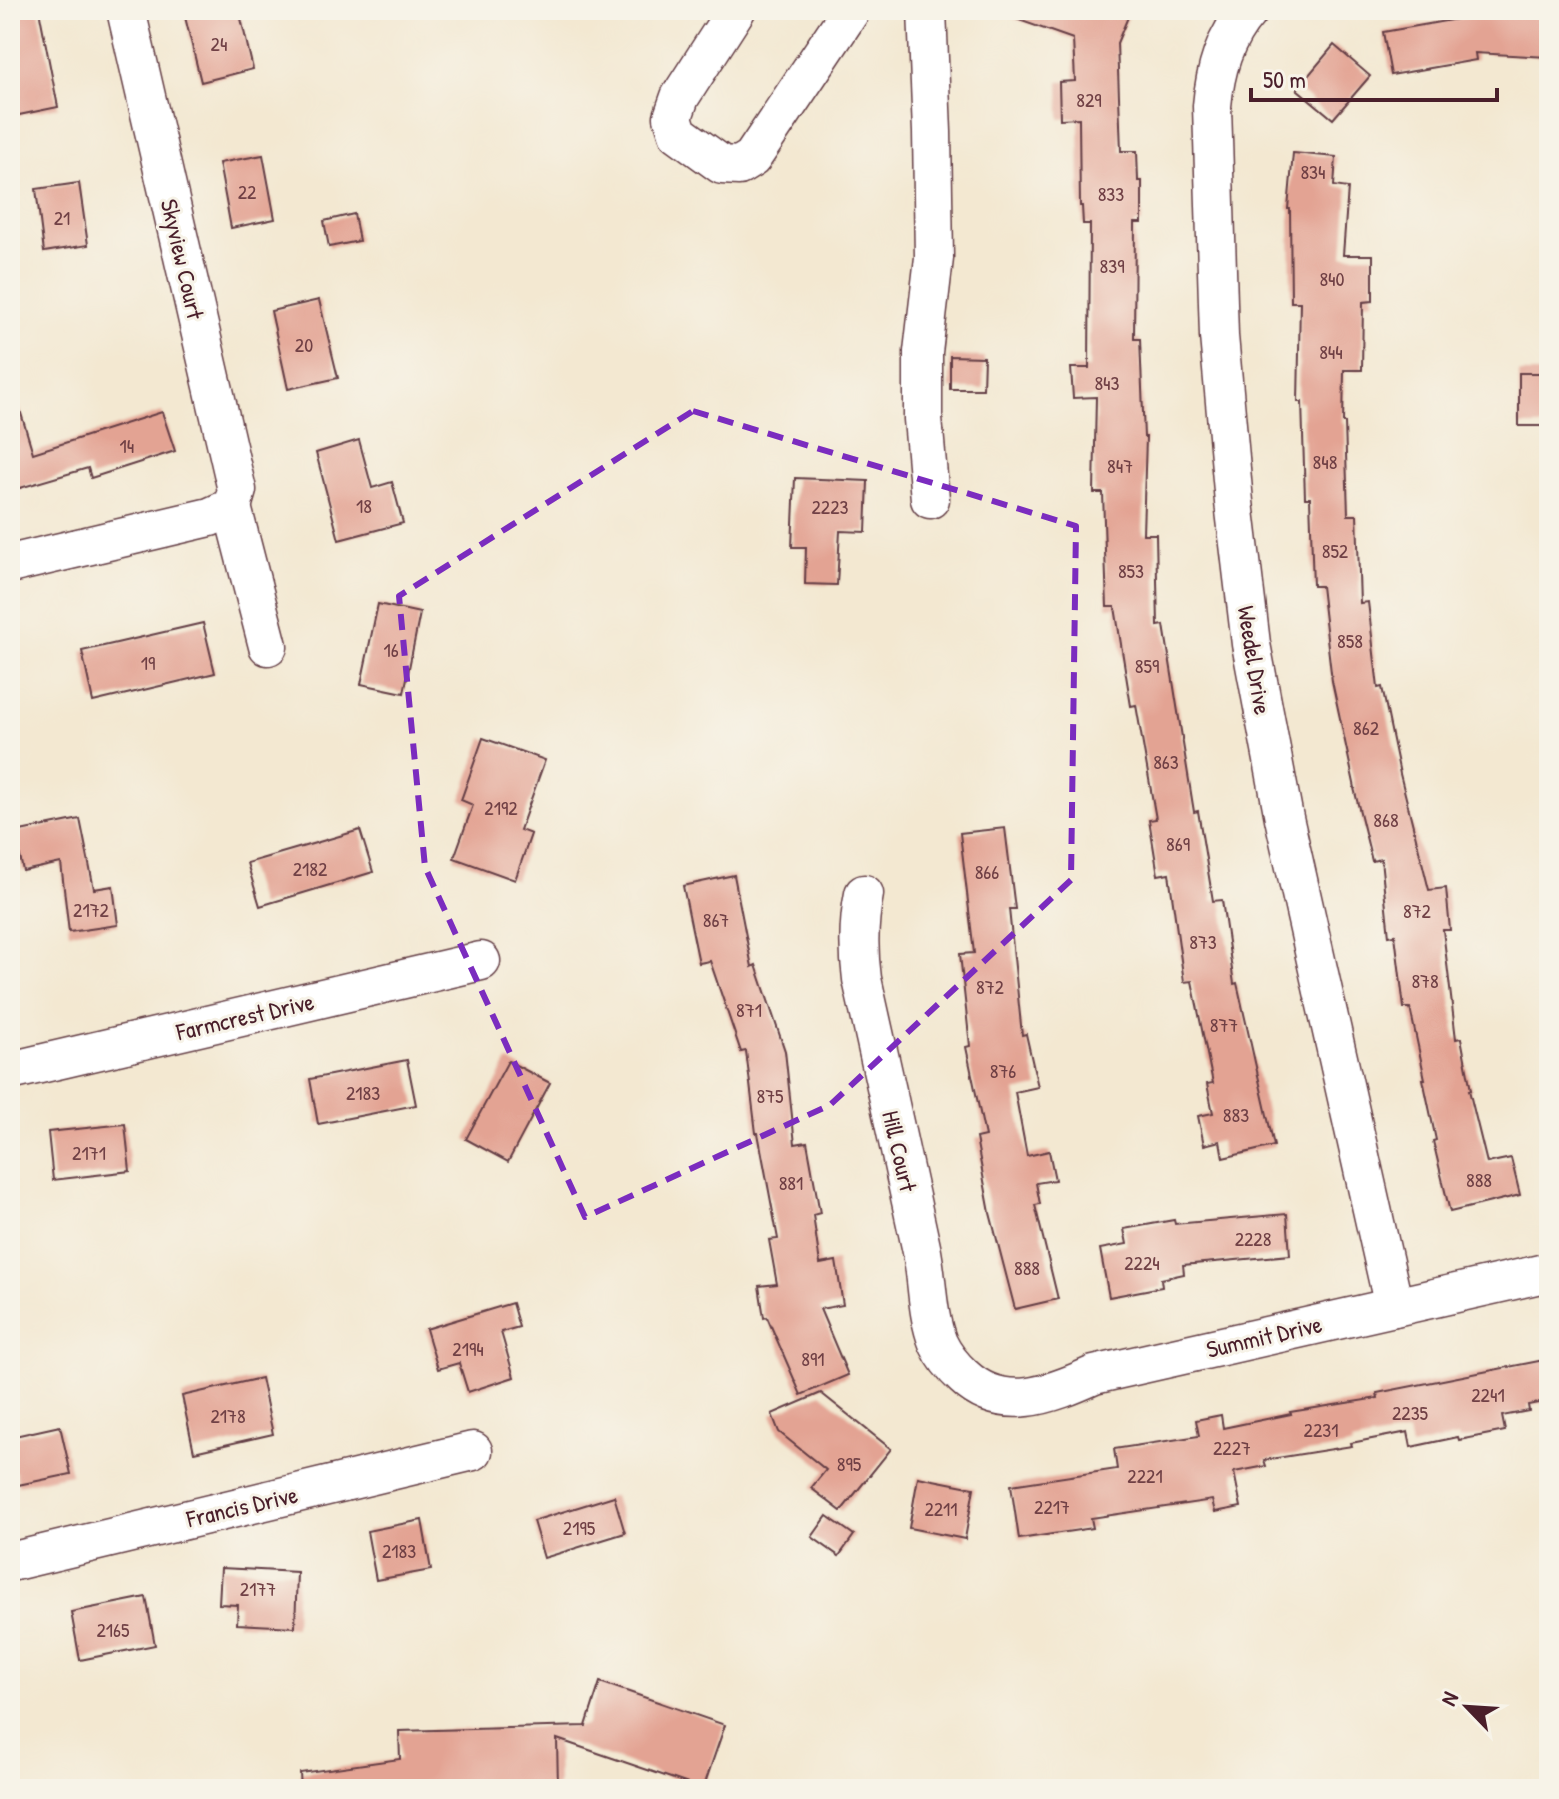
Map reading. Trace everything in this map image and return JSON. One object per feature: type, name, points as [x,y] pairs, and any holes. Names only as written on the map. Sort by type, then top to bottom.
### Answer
[{"type":"street","name":"Skyview Court","points":[[126,10],[237,490],[232,507],[268,646]]},
{"type":"street","points":[[736,10],[680,97],[673,117],[678,133],[722,165],[739,166],[752,158],[851,10]]},
{"type":"street","points":[[927,10],[934,258],[923,352],[923,419],[930,499]]},
{"type":"street","name":"Weedel Drive","points":[[1249,10],[1222,55],[1212,106],[1219,336],[1234,502],[1251,644],[1272,760],[1394,1307]]},
{"type":"street","points":[[10,564],[210,517],[232,507]]},
{"type":"street","name":"Hill Court","points":[[864,894],[858,951],[862,979],[922,1252],[932,1320],[938,1343],[949,1361],[982,1390]]},
{"type":"street","name":"Farmcrest Drive","points":[[10,1071],[481,961]]},
{"type":"street","name":"Summit Drive","points":[[982,1390],[1005,1398],[1034,1398],[1094,1375],[1549,1272]]},
{"type":"street","name":"Francis Drive","points":[[10,1562],[473,1451]]},
{"type":"highlighted area","points":[[693,411],[1076,526],[1071,880],[830,1105],[585,1217],[425,867],[399,596]]},
{"type":"building","points":[[10,10],[39,10],[58,107],[14,116],[10,95]]},
{"type":"building","points":[[211,10],[239,10],[253,69],[201,82],[185,17]]},
{"type":"building","points":[[1002,10],[1131,10],[1117,43],[1121,151],[1137,151],[1138,181],[1142,181],[1142,223],[1135,223],[1134,339],[1140,339],[1146,437],[1143,534],[1156,534],[1158,626],[1164,625],[1194,812],[1198,811],[1213,901],[1222,900],[1234,984],[1237,983],[1274,1146],[1223,1158],[1220,1141],[1204,1145],[1198,1116],[1213,1113],[1207,1084],[1213,1083],[1192,981],[1184,982],[1169,873],[1158,875],[1149,820],[1156,819],[1136,705],[1131,706],[1115,607],[1107,607],[1103,493],[1094,493],[1096,397],[1073,398],[1071,368],[1089,368],[1090,224],[1083,224],[1080,206],[1079,118],[1060,119],[1059,82],[1075,81],[1073,39],[1002,14]]},
{"type":"building","points":[[1508,10],[1549,10],[1549,57],[1475,53],[1476,60],[1391,75],[1383,32]]},
{"type":"building","points":[[1334,45],[1370,76],[1333,119],[1297,89]]},
{"type":"building","points":[[1293,153],[1336,157],[1334,186],[1348,188],[1343,255],[1373,255],[1373,301],[1363,302],[1362,370],[1344,370],[1343,423],[1348,515],[1357,515],[1360,603],[1368,602],[1378,688],[1382,687],[1429,890],[1446,888],[1450,930],[1443,930],[1456,1039],[1461,1038],[1469,1090],[1487,1163],[1511,1158],[1520,1195],[1450,1212],[1433,1141],[1436,1140],[1410,1008],[1404,1008],[1395,935],[1389,936],[1381,859],[1372,861],[1332,681],[1321,586],[1313,586],[1310,498],[1305,498],[1302,402],[1298,402],[1300,302],[1291,302],[1288,209]]},
{"type":"building","points":[[263,155],[275,219],[231,228],[219,163]]},
{"type":"building","points":[[79,183],[88,245],[44,252],[36,189]]},
{"type":"building","points":[[354,214],[359,241],[329,247],[324,221]]},
{"type":"building","points":[[319,300],[338,378],[288,389],[271,311]]},
{"type":"building","points":[[950,356],[984,357],[983,389],[950,389]]},
{"type":"building","points":[[1519,373],[1549,373],[1549,426],[1519,426]]},
{"type":"building","points":[[17,400],[33,453],[162,412],[175,451],[91,478],[88,468],[10,491],[10,401]]},
{"type":"building","points":[[359,440],[372,488],[392,482],[403,523],[339,540],[316,453]]},
{"type":"building","points":[[795,478],[868,481],[866,532],[840,531],[837,585],[805,584],[806,547],[792,547]]},
{"type":"building","points":[[378,604],[420,613],[404,693],[361,684]]},
{"type":"building","points":[[203,623],[215,673],[93,702],[82,651]]},
{"type":"building","points":[[483,738],[545,760],[520,830],[531,834],[515,880],[454,858],[473,805],[461,800]]},
{"type":"building","points":[[80,819],[94,889],[113,886],[118,925],[69,932],[61,863],[23,871],[15,832]]},
{"type":"building","points":[[1005,828],[1015,909],[1009,909],[1022,1035],[1026,1034],[1038,1087],[1015,1092],[1027,1156],[1049,1151],[1055,1180],[1036,1183],[1040,1204],[1035,1205],[1058,1299],[1015,1309],[990,1213],[976,1138],[985,1136],[966,1047],[970,1046],[960,954],[974,953],[960,833]]},
{"type":"building","points":[[360,830],[373,872],[260,906],[247,863]]},
{"type":"building","points":[[734,875],[752,967],[756,965],[785,1051],[795,1144],[807,1142],[820,1213],[813,1215],[820,1264],[836,1261],[843,1305],[820,1309],[848,1375],[801,1395],[767,1317],[764,1318],[759,1286],[777,1284],[769,1240],[778,1239],[756,1133],[746,1051],[741,1052],[710,961],[699,963],[683,886]]},
{"type":"building","points":[[407,1060],[416,1105],[318,1124],[310,1079]]},
{"type":"building","points":[[508,1061],[550,1083],[508,1162],[466,1139]]},
{"type":"building","points":[[125,1124],[130,1171],[53,1180],[48,1132]]},
{"type":"building","points":[[1287,1214],[1290,1255],[1183,1265],[1184,1274],[1161,1279],[1162,1287],[1109,1297],[1100,1249],[1127,1244],[1124,1229],[1174,1220],[1175,1224]]},
{"type":"building","points":[[512,1303],[519,1327],[501,1332],[514,1377],[468,1392],[459,1363],[438,1369],[426,1329]]},
{"type":"building","points":[[1549,1359],[1549,1401],[1528,1405],[1529,1411],[1502,1416],[1505,1431],[1411,1447],[1408,1432],[1351,1443],[1352,1446],[1264,1460],[1266,1466],[1234,1472],[1241,1507],[1215,1512],[1212,1500],[1091,1518],[1093,1528],[1019,1539],[1011,1485],[1117,1469],[1114,1449],[1199,1436],[1196,1420],[1221,1415],[1223,1428],[1290,1412],[1378,1398],[1377,1393]]},
{"type":"building","points":[[261,1378],[273,1434],[194,1452],[182,1396]]},
{"type":"building","points":[[821,1393],[891,1449],[841,1511],[811,1488],[826,1470],[779,1432],[772,1414]]},
{"type":"building","points":[[60,1426],[71,1474],[18,1485],[16,1472],[10,1473],[10,1437]]},
{"type":"building","points":[[918,1477],[974,1488],[965,1539],[909,1528]]},
{"type":"building","points":[[614,1496],[625,1533],[544,1558],[533,1521]]},
{"type":"building","points":[[827,1516],[854,1535],[839,1556],[812,1537]]},
{"type":"building","points":[[422,1520],[431,1570],[376,1580],[367,1531]]},
{"type":"building","points":[[221,1568],[297,1572],[295,1627],[237,1624],[238,1605],[219,1604]]},
{"type":"building","points":[[146,1597],[155,1645],[80,1660],[71,1612]]},
{"type":"building","points":[[600,1682],[725,1725],[703,1789],[557,1739],[558,1787],[301,1789],[300,1773],[400,1759],[399,1731],[586,1726]]}]
